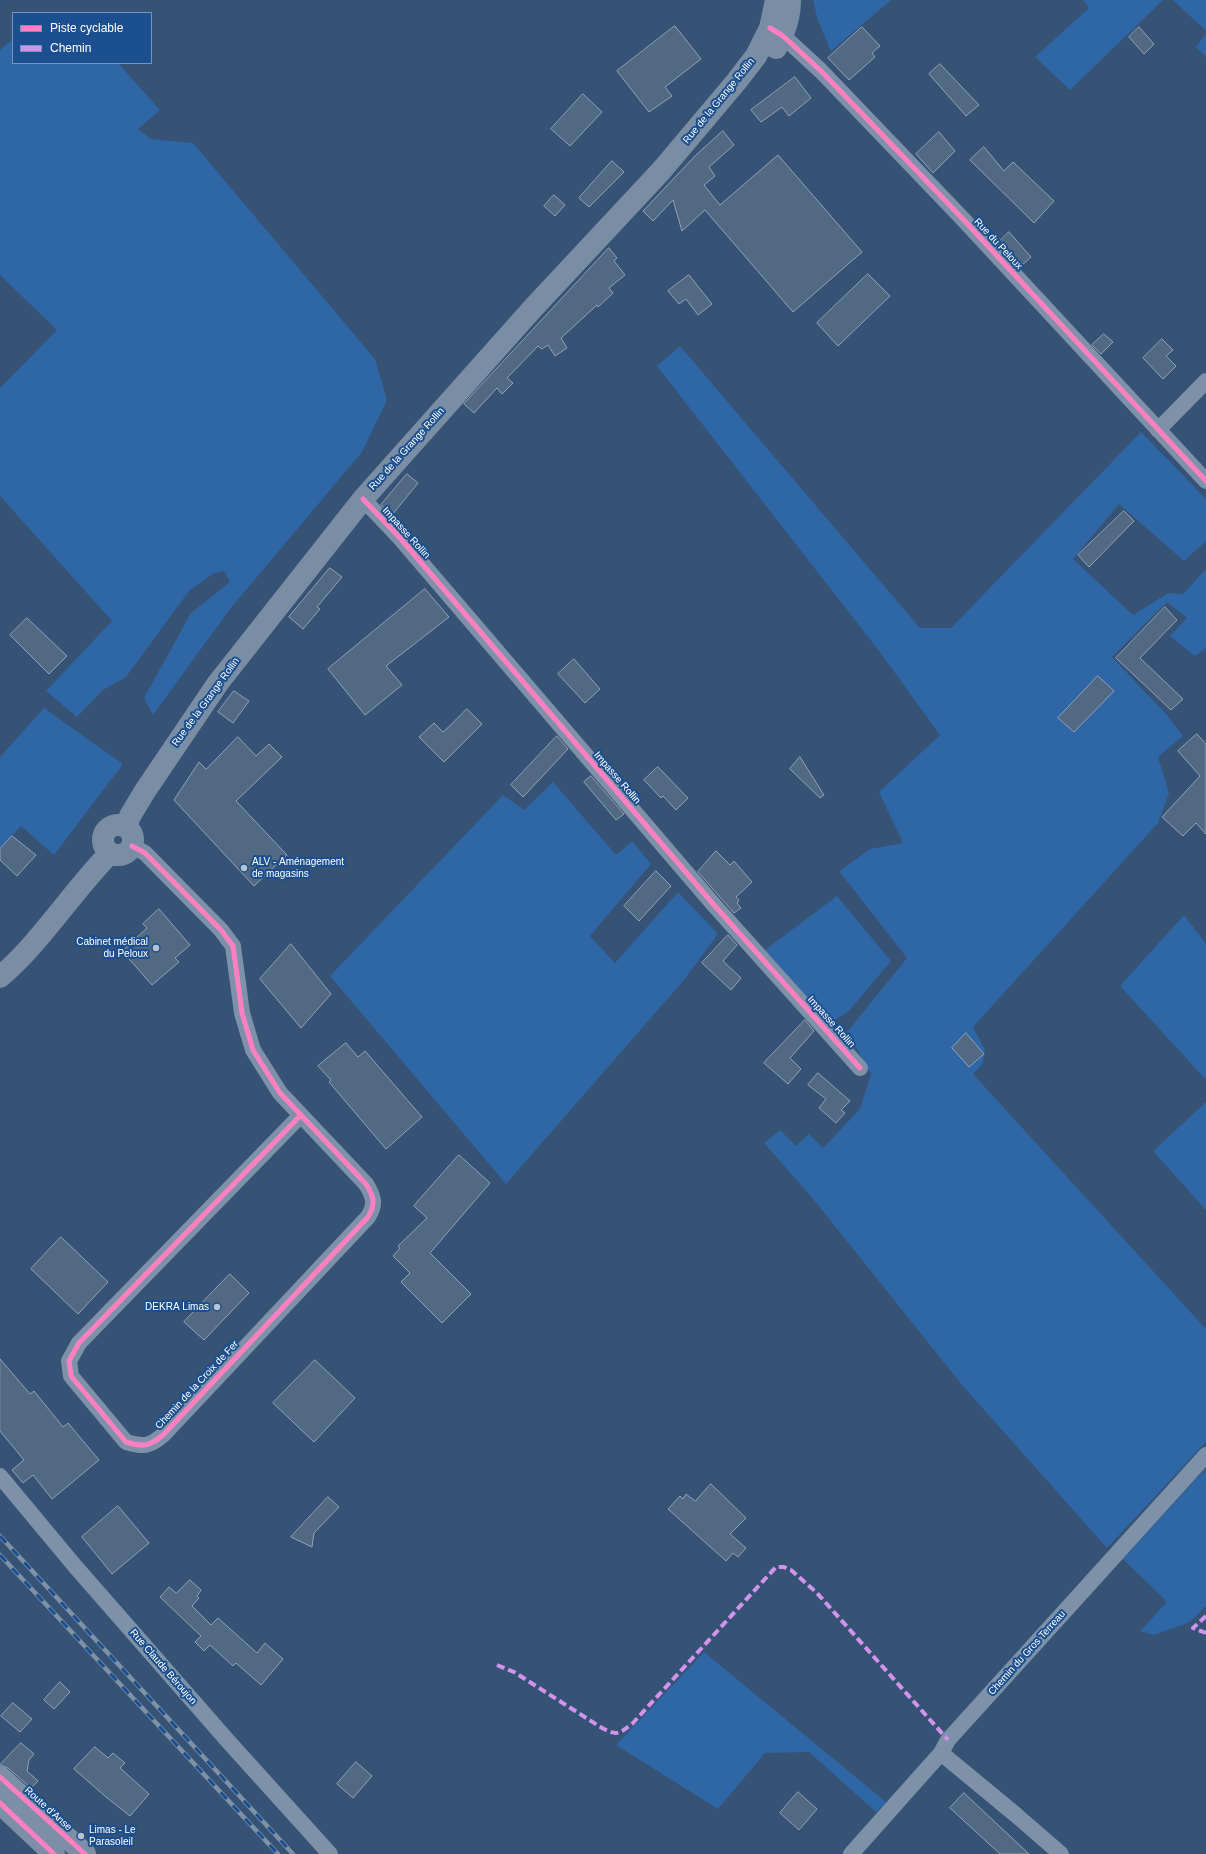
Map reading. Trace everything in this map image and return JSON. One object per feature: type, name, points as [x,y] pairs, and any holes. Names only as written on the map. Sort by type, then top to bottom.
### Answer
[{"type":"main road","points":[[776,0],[776,32]]},
{"type":"main road","points":[[776,32],[790,7],[790,0]]},
{"type":"main road","name":"Rue de la Grange Rollin","points":[[129,837],[130,816],[144,791],[218,683],[363,499],[534,307],[662,171],[776,32]]},
{"type":"main road","points":[[0,977],[18,962],[40,937],[83,882],[110,853],[104,844],[106,832],[115,825],[129,837]]},
{"type":"main road","name":"Route d'Anse","points":[[0,1777],[85,1854]]},
{"type":"main road","points":[[0,1804],[54,1854]]},
{"type":"street","name":"Rue du Peloux","points":[[776,32],[821,71],[961,217],[1206,481]]},
{"type":"street","points":[[1158,430],[1206,381]]},
{"type":"street","name":"Impasse Rollin","points":[[363,499],[400,538],[709,899],[860,1068]]},
{"type":"street","name":"Chemin de la Croix de Fer","points":[[129,837],[221,930],[233,946],[242,1013],[253,1050],[280,1093],[300,1116],[366,1184],[372,1194],[374,1208],[368,1217],[163,1435],[153,1444],[140,1446],[126,1442],[72,1376],[70,1361],[79,1343],[300,1116]]},
{"type":"street","name":"Chemin du Gros Terreau","points":[[851,1854],[941,1752],[948,1740],[1206,1455]]},
{"type":"street","name":"Rue Claude Béroujon","points":[[0,1476],[74,1565],[227,1740],[330,1854]]},
{"type":"street","points":[[941,1752],[1061,1854]]},
{"type":"shaded area","points":[[813,0],[891,0],[831,51],[818,21]]},
{"type":"shaded area","points":[[1083,0],[1163,0],[1070,90],[1035,57],[1089,8]]},
{"type":"shaded area","points":[[1173,0],[1206,0],[1206,31]]},
{"type":"shaded area","points":[[1206,33],[1206,57],[1196,47]]},
{"type":"shaded area","points":[[12,40],[12,64],[119,64],[160,110],[138,129],[151,139],[193,143],[375,359],[387,400],[362,452],[230,609],[153,715],[144,698],[191,613],[230,582],[224,571],[214,573],[189,591],[126,677],[103,690],[77,717],[46,691],[112,621],[0,496],[0,388],[57,330],[0,275],[0,50]]},
{"type":"shaded area","points":[[680,346],[920,628],[951,628],[1141,432],[1206,499],[1206,541],[1184,561],[1119,504],[1073,559],[1133,615],[1168,593],[1183,594],[1206,569],[1206,648],[1195,656],[1170,636],[1187,618],[1167,602],[1112,657],[1167,715],[1183,736],[1158,757],[1169,793],[1158,823],[973,1027],[985,1050],[983,1063],[973,1074],[1206,1329],[1206,1442],[1107,1548],[962,1385],[814,1200],[764,1143],[780,1130],[796,1146],[809,1134],[823,1148],[860,1109],[871,1074],[847,1032],[907,958],[839,871],[870,849],[903,843],[879,792],[940,735],[879,651],[657,366]]},
{"type":"shaded area","points":[[44,708],[123,764],[54,855],[21,826],[0,848],[0,757]]},
{"type":"shaded area","points":[[553,782],[616,855],[632,841],[651,864],[590,936],[615,963],[678,892],[718,934],[684,980],[506,1184],[330,976],[503,795],[524,810]]},
{"type":"shaded area","points":[[837,896],[891,961],[848,1012],[828,1024],[765,950]]},
{"type":"shaded area","points":[[1184,915],[1206,944],[1206,1080],[1120,986]]},
{"type":"shaded area","points":[[1206,1102],[1206,1210],[1153,1151]]},
{"type":"shaded area","points":[[1206,1468],[1206,1606],[1190,1622],[1154,1635],[1140,1631],[1167,1602],[1123,1559]]},
{"type":"shaded area","points":[[704,1652],[886,1802],[876,1812],[809,1752],[765,1753],[718,1809],[616,1745]]},
{"type":"building","points":[[675,26],[701,59],[665,87],[672,96],[649,112],[617,71]]},
{"type":"building","points":[[862,27],[880,46],[872,53],[875,57],[849,80],[828,58]]},
{"type":"building","points":[[1139,27],[1154,44],[1144,54],[1129,37]]},
{"type":"building","points":[[940,64],[979,105],[966,116],[929,74]]},
{"type":"building","points":[[795,77],[811,98],[789,116],[782,107],[761,122],[751,110]]},
{"type":"building","points":[[583,94],[602,112],[570,146],[551,129]]},
{"type":"building","points":[[723,131],[734,145],[709,167],[715,176],[704,185],[720,205],[778,155],[862,252],[793,312],[705,210],[682,231],[673,200],[653,221],[643,211],[695,156]]},
{"type":"building","points":[[939,132],[955,151],[933,173],[916,154]]},
{"type":"building","points":[[984,147],[1004,171],[1013,162],[1054,201],[1034,223],[970,160]]},
{"type":"building","points":[[612,161],[624,172],[589,207],[579,198]]},
{"type":"building","points":[[554,195],[565,205],[555,216],[544,206]]},
{"type":"building","points":[[1009,232],[1031,257],[1020,267],[998,243]]},
{"type":"building","points":[[609,248],[617,258],[614,261],[625,275],[609,288],[613,293],[598,307],[597,305],[561,338],[567,348],[555,356],[548,345],[542,349],[538,346],[507,378],[513,383],[502,394],[497,388],[474,413],[464,404]]},
{"type":"building","points":[[868,274],[890,296],[838,346],[817,323]]},
{"type":"building","points":[[689,275],[712,304],[698,315],[686,299],[679,304],[668,291]]},
{"type":"building","points":[[1104,334],[1113,342],[1101,354],[1092,345]]},
{"type":"building","points":[[1162,339],[1173,350],[1166,356],[1176,366],[1163,379],[1143,358]]},
{"type":"building","points":[[407,474],[418,483],[392,515],[381,505]]},
{"type":"building","points":[[1124,511],[1134,521],[1089,567],[1078,555]]},
{"type":"building","points":[[330,568],[342,577],[317,607],[320,609],[303,629],[289,617]]},
{"type":"building","points":[[425,589],[449,617],[386,666],[402,685],[365,715],[328,669]]},
{"type":"building","points":[[1165,607],[1177,620],[1140,658],[1183,699],[1171,710],[1116,658]]},
{"type":"building","points":[[27,618],[67,656],[49,674],[10,635]]},
{"type":"building","points":[[574,659],[600,689],[585,703],[558,674]]},
{"type":"building","points":[[1098,676],[1114,691],[1074,732],[1058,718]]},
{"type":"building","points":[[234,691],[249,701],[233,723],[218,712]]},
{"type":"building","points":[[467,709],[482,724],[444,762],[419,737],[434,723],[443,732]]},
{"type":"building","points":[[1197,734],[1206,744],[1206,834],[1196,823],[1183,836],[1162,817],[1200,776],[1178,751]]},
{"type":"building","points":[[557,736],[568,749],[523,797],[511,785]]},
{"type":"building","points":[[238,737],[256,756],[269,744],[282,757],[236,801],[287,855],[254,886],[174,800],[199,762],[206,769]]},
{"type":"building","points":[[800,757],[824,795],[820,798],[790,769]]},
{"type":"building","points":[[658,767],[688,798],[676,810],[663,796],[661,798],[644,780]]},
{"type":"building","points":[[591,776],[624,814],[616,820],[584,782]]},
{"type":"building","points":[[12,836],[36,855],[17,876],[0,860],[0,849]]},
{"type":"building","points":[[716,851],[730,865],[734,861],[752,882],[736,897],[739,900],[737,903],[741,908],[734,913],[698,872]]},
{"type":"building","points":[[656,871],[671,886],[639,921],[624,906]]},
{"type":"building","name":"Cabinet médical du Peloux","points":[[159,909],[190,945],[175,958],[179,962],[152,985],[122,951],[147,928],[143,924]]},
{"type":"building","points":[[728,935],[737,945],[723,961],[741,978],[731,990],[702,963]]},
{"type":"building","points":[[291,944],[331,994],[301,1028],[260,979]]},
{"type":"building","points":[[805,1020],[814,1031],[790,1058],[801,1069],[788,1084],[764,1063]]},
{"type":"building","points":[[966,1033],[984,1054],[969,1067],[952,1048]]},
{"type":"building","points":[[346,1043],[358,1057],[365,1051],[422,1117],[386,1149],[329,1082],[331,1080],[318,1066]]},
{"type":"building","points":[[818,1073],[850,1101],[841,1110],[845,1113],[836,1123],[819,1108],[826,1099],[808,1085]]},
{"type":"building","points":[[459,1155],[490,1183],[430,1253],[471,1294],[442,1323],[401,1282],[410,1273],[393,1256],[400,1248],[398,1246],[427,1218],[414,1206]]},
{"type":"building","points":[[61,1237],[108,1282],[78,1314],[31,1269]]},
{"type":"building","name":"DEKRA Limas","points":[[230,1274],[249,1293],[204,1340],[184,1322]]},
{"type":"building","points":[[0,1359],[30,1394],[34,1391],[63,1427],[68,1423],[99,1460],[52,1499],[33,1475],[23,1483],[12,1470],[24,1460],[0,1431]]},
{"type":"building","points":[[315,1360],[355,1398],[314,1442],[273,1403]]},
{"type":"building","points":[[711,1484],[746,1518],[730,1534],[746,1548],[738,1557],[733,1553],[726,1561],[668,1509],[680,1496],[683,1499],[686,1494],[695,1501]]},
{"type":"building","points":[[328,1497],[339,1507],[314,1533],[312,1547],[291,1537]]},
{"type":"building","points":[[118,1506],[149,1543],[112,1574],[82,1537]]},
{"type":"building","points":[[190,1580],[201,1590],[197,1596],[199,1598],[192,1606],[211,1625],[218,1618],[257,1653],[265,1643],[283,1659],[261,1685],[236,1663],[233,1666],[210,1645],[204,1651],[195,1642],[201,1636],[160,1597],[169,1587],[176,1593]]},
{"type":"building","points":[[60,1682],[70,1692],[54,1709],[44,1700]]},
{"type":"building","points":[[13,1703],[32,1719],[20,1732],[1,1716]]},
{"type":"building","points":[[21,1743],[34,1754],[29,1760],[27,1771],[38,1781],[31,1788],[8,1768],[0,1765]]},
{"type":"building","points":[[95,1747],[108,1758],[113,1753],[125,1763],[120,1768],[149,1794],[130,1816],[74,1769]]},
{"type":"building","points":[[356,1762],[372,1776],[353,1798],[337,1784]]},
{"type":"building","points":[[798,1792],[817,1809],[799,1830],[780,1813]]},
{"type":"building","points":[[964,1793],[1029,1854],[1000,1854],[950,1808]]},
{"type":"railway","points":[[0,1536],[293,1854]]},
{"type":"railway","points":[[0,1555],[278,1854]]},
{"type":"marked path","points":[[497,1665],[514,1672],[602,1728],[615,1733],[621,1732],[632,1724],[776,1567],[784,1567],[791,1570],[817,1593],[948,1740]]},
{"type":"marked path","points":[[1206,1616],[1193,1628],[1206,1633]]},
{"type":"cycle path","points":[[770,28],[783,36],[821,71],[961,217],[1206,481]]},
{"type":"cycle path","points":[[363,499],[400,538],[714,905],[860,1068]]},
{"type":"cycle path","points":[[132,846],[145,853],[221,930],[233,946],[242,1013],[253,1050],[280,1093],[366,1184],[371,1193],[373,1204],[368,1217],[163,1435],[154,1442],[146,1445],[137,1445],[126,1442],[71,1376],[69,1361],[79,1343],[300,1116]]},
{"type":"cycle path","points":[[0,1777],[85,1854]]},
{"type":"cycle path","points":[[0,1803],[54,1854]]},
{"type":"place","name":"ALV - Aménagement de magasins","points":[[244,868]]},
{"type":"place","name":"Cabinet médical du Peloux","points":[[156,948]]},
{"type":"place","name":"DEKRA Limas","points":[[217,1307]]},
{"type":"place","name":"Limas - Le Parasoleil","points":[[81,1836]]}]
